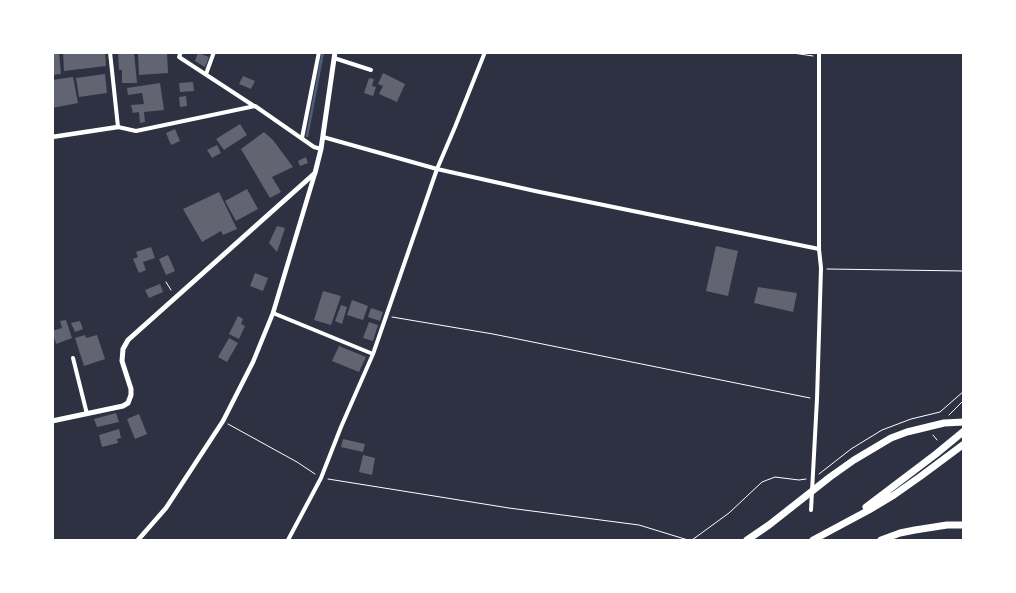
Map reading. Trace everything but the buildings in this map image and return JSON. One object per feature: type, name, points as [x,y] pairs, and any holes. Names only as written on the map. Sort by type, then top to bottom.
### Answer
[{"type":"highway","points":[[748,540],[830,477],[891,438],[944,423],[964,422]]},
{"type":"highway","points":[[830,531],[905,478],[964,431]]},
{"type":"highway","points":[[813,540],[894,495],[964,444]]},
{"type":"highway","points":[[881,540],[900,533],[947,524],[964,525]]},
{"type":"main road","points":[[52,421],[123,406],[128,403],[131,388],[122,361],[123,349],[128,340],[315,173],[321,149],[335,55]]},
{"type":"street","points":[[110,52],[118,127]]},
{"type":"street","points":[[181,52],[179,57],[314,147],[321,149]]},
{"type":"street","points":[[206,74],[214,52]]},
{"type":"street","points":[[302,138],[319,52]]},
{"type":"street","points":[[288,540],[321,478],[373,354],[436,169],[485,52]]},
{"type":"street","points":[[811,510],[821,268],[819,249],[818,54]]},
{"type":"street","points":[[335,55],[371,70]]},
{"type":"street","points":[[52,137],[118,127],[136,131],[255,106]]},
{"type":"street","points":[[323,137],[436,169],[819,249]]},
{"type":"street","points":[[138,540],[166,508],[223,421],[253,362],[273,313],[315,173]]},
{"type":"street","points":[[273,313],[373,354]]},
{"type":"street","points":[[72,358],[87,414]]},
{"type":"path","points":[[786,52],[818,54]]},
{"type":"path","points":[[821,268],[964,271]]},
{"type":"path","points":[[166,282],[176,297]]},
{"type":"path","points":[[386,316],[493,334],[817,399]]},
{"type":"path","points":[[692,540],[729,513],[762,482],[775,477],[799,480],[812,478],[851,449],[882,430],[911,419],[940,412],[964,391]]},
{"type":"path","points":[[223,421],[297,462],[321,478],[509,508],[639,525],[688,540]]},
{"type":"waterway","points":[[307,136],[323,52]]}]
